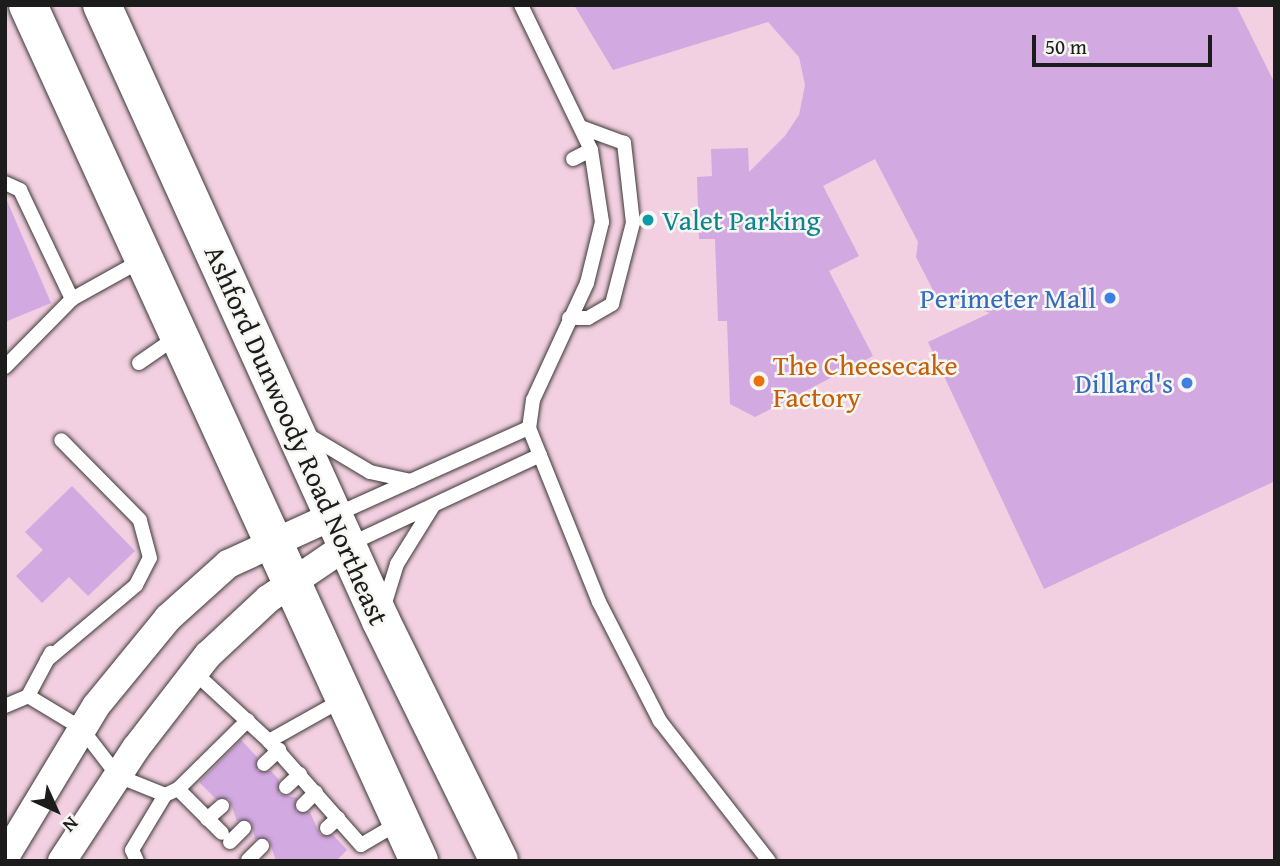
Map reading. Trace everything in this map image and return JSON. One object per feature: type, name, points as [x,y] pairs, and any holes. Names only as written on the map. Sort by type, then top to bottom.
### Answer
[{"type":"main road","points":[[28,5],[289,582],[419,861]]},
{"type":"main road","name":"Ashford Dunwoody Road Northeast","points":[[102,5],[381,621],[499,861]]},
{"type":"main road","points":[[5,22],[45,42]]},
{"type":"street","points":[[5,857],[82,728],[200,585],[271,542],[340,531]]},
{"type":"street","points":[[62,861],[118,776],[194,672],[340,531]]},
{"type":"lane","points":[[521,5],[583,128],[591,150],[602,222],[587,283],[533,400],[529,428],[599,601],[660,721],[761,859]]},
{"type":"lane","points":[[569,318],[588,318],[612,304],[633,223],[624,143],[583,128]]},
{"type":"lane","points":[[573,159],[591,150]]},
{"type":"lane","points":[[5,183],[20,190],[72,299]]},
{"type":"lane","points":[[6,363],[72,299],[143,260]]},
{"type":"lane","points":[[139,363],[178,336]]},
{"type":"lane","points":[[291,423],[370,472],[411,481]]},
{"type":"lane","points":[[340,531],[411,481],[529,428]]},
{"type":"lane","points":[[47,660],[136,585],[150,558],[140,520],[61,440]]},
{"type":"lane","points":[[340,531],[434,504],[540,455]]},
{"type":"lane","points":[[381,621],[397,564],[434,504]]},
{"type":"lane","points":[[5,706],[28,696],[58,639]]},
{"type":"lane","points":[[194,672],[274,746],[361,845],[401,822]]},
{"type":"lane","points":[[28,696],[82,728],[118,776],[171,792],[207,819],[226,838],[244,828]]},
{"type":"lane","points":[[264,764],[274,746],[345,698]]},
{"type":"lane","points":[[137,861],[132,850],[171,792],[248,720]]},
{"type":"lane","points":[[286,787],[300,774]]},
{"type":"lane","points":[[303,805],[316,792]]},
{"type":"lane","points":[[207,819],[222,806]]},
{"type":"lane","points":[[327,828],[338,818]]},
{"type":"lane","points":[[248,860],[262,846]]},
{"type":"shaded area","points":[[5,5],[1275,5],[1275,861],[5,861]]},
{"type":"building","name":"Perimeter Mall","points":[[574,5],[1236,5],[1275,84],[1275,481],[1044,589],[928,342],[990,313],[935,294],[916,257],[918,242],[875,159],[823,186],[859,256],[829,271],[873,356],[755,417],[730,404],[727,321],[718,321],[715,239],[699,239],[697,177],[712,176],[711,149],[748,148],[749,172],[785,136],[799,115],[805,85],[799,57],[768,22],[613,70]]},
{"type":"building","points":[[5,196],[51,303],[5,322]]},
{"type":"building","points":[[72,486],[135,551],[88,596],[69,577],[42,603],[16,576],[43,550],[25,532]]},
{"type":"building","points":[[241,740],[257,757],[257,771],[271,771],[279,780],[279,794],[297,798],[296,811],[310,812],[320,835],[333,835],[347,850],[336,861],[276,861],[269,840],[255,839],[251,822],[237,821],[229,799],[216,799],[199,782]]},
{"type":"place","name":"Valet Parking","points":[[648,220]]},
{"type":"place","name":"Perimeter Mall","points":[[1110,298]]},
{"type":"place","name":"The Cheesecake Factory","points":[[759,381]]},
{"type":"place","name":"Dillard's","points":[[1187,383]]}]
